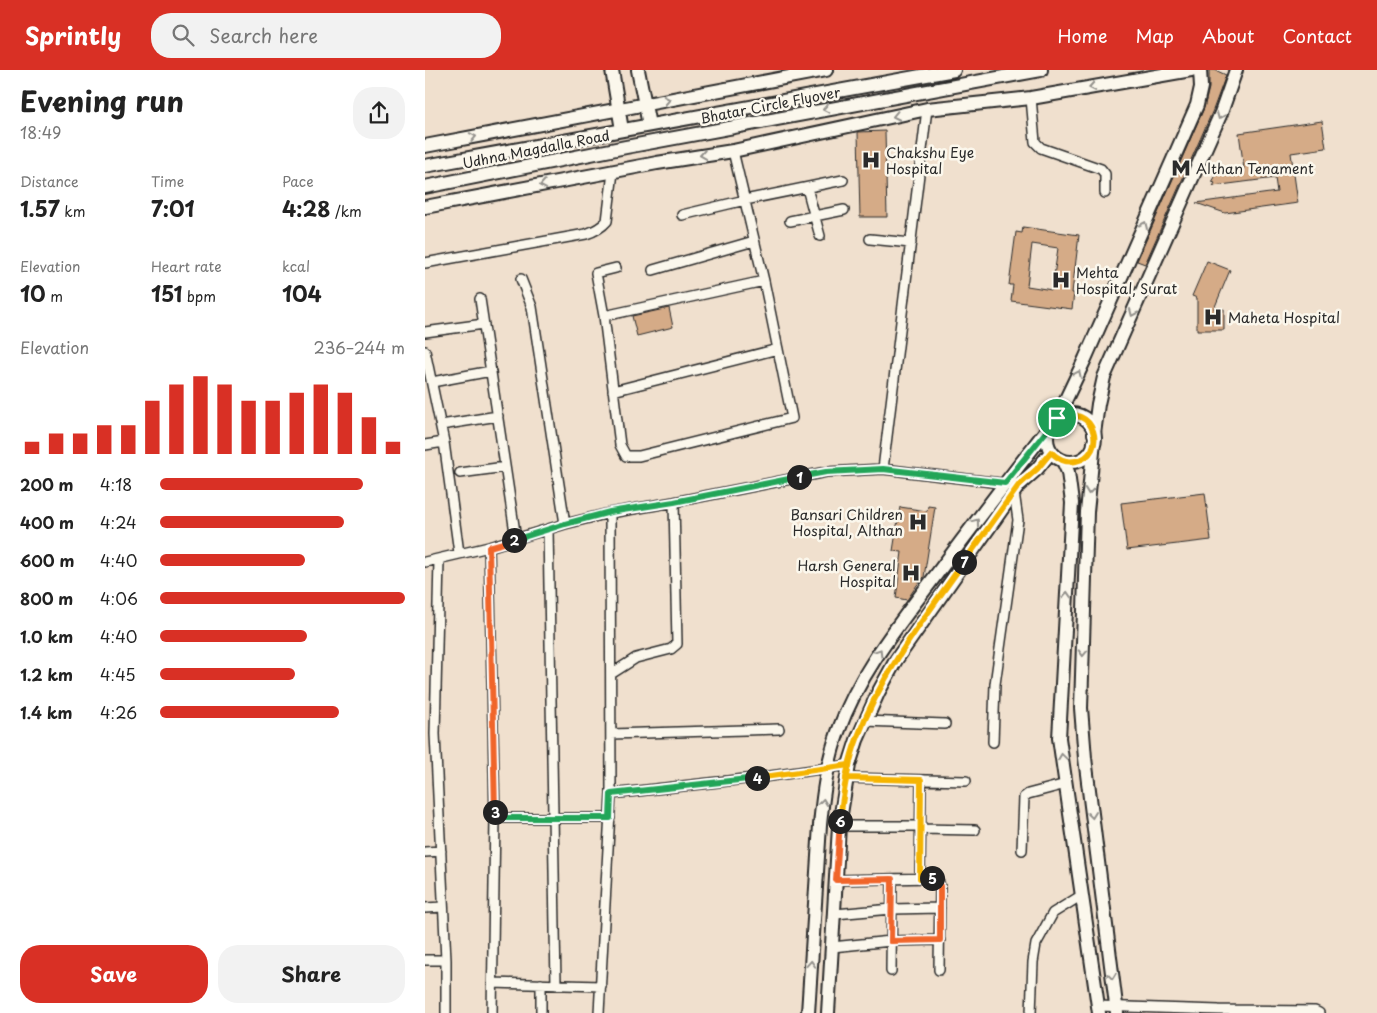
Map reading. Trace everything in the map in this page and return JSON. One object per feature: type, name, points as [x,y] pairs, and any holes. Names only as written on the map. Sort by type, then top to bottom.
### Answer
[{"type":"main road","points":[[612,70],[623,130]]},
{"type":"main road","points":[[638,70],[649,125]]},
{"type":"main road","points":[[425,146],[826,70]]},
{"type":"main road","name":"Bhatar Circle Flyover","points":[[649,125],[954,70]]},
{"type":"main road","name":"Bhatar Circle Flyover","points":[[652,143],[1041,70]]},
{"type":"main road","points":[[425,207],[733,150],[927,109],[1031,98],[1191,70]]},
{"type":"main road","points":[[828,1013],[839,826],[849,765],[864,721],[896,660],[1013,487],[1055,420],[1072,414],[1087,420],[1092,426],[1094,438],[1091,450],[1079,460],[1063,460],[1051,452],[1047,437],[1055,420],[1085,359],[1197,105],[1201,87],[1200,70]]},
{"type":"main road","points":[[1116,1010],[1085,758],[1081,708],[1087,512],[1098,404],[1105,377],[1221,113],[1236,70]]},
{"type":"main road","name":"Udhna Magdalla Road","points":[[425,166],[649,125]]},
{"type":"main road","points":[[652,143],[657,163]]},
{"type":"main road","name":"Udhna Magdalla Road","points":[[425,187],[652,143]]},
{"type":"main road","points":[[626,147],[632,168]]},
{"type":"main road","points":[[808,1013],[820,826],[828,767],[843,719],[855,692],[879,650],[1013,487],[1037,469],[1051,452]]},
{"type":"main road","points":[[1063,460],[1070,479],[1072,503],[1059,738],[1099,1009]]},
{"type":"street","points":[[1031,98],[1035,142],[1041,148],[1101,169],[1105,174],[1105,193]]},
{"type":"street","points":[[883,469],[927,109]]},
{"type":"street","points":[[616,268],[596,273],[620,445],[626,456],[631,457],[792,418],[764,280],[733,150]]},
{"type":"street","points":[[425,263],[595,231],[603,227],[607,221],[613,172]]},
{"type":"street","points":[[681,215],[843,180]]},
{"type":"street","points":[[807,188],[820,236]]},
{"type":"street","points":[[790,221],[844,210]]},
{"type":"street","points":[[870,239],[911,243]]},
{"type":"street","points":[[653,270],[754,241]]},
{"type":"street","points":[[521,279],[532,307],[565,524]]},
{"type":"street","points":[[603,316],[764,280]]},
{"type":"street","points":[[480,299],[516,539]]},
{"type":"street","points":[[425,332],[484,324]]},
{"type":"street","points":[[613,391],[778,349]]},
{"type":"street","points":[[425,351],[427,372],[432,382],[444,442],[459,553]]},
{"type":"street","points":[[432,382],[491,371]]},
{"type":"street","points":[[441,425],[498,416]]},
{"type":"street","points":[[425,445],[444,442]]},
{"type":"street","points":[[460,473],[505,466]]},
{"type":"street","points":[[425,562],[489,547],[610,512],[674,502],[826,472],[883,469],[1013,487],[1018,520],[995,684],[993,742]]},
{"type":"street","points":[[611,674],[636,658],[671,649],[677,644],[674,502]]},
{"type":"street","points":[[599,1013],[611,794],[610,512]]},
{"type":"street","points":[[548,530],[555,984]]},
{"type":"street","points":[[489,547],[495,818],[492,1013]]},
{"type":"street","points":[[439,560],[435,734],[446,960],[446,1013]]},
{"type":"street","points":[[864,721],[945,724]]},
{"type":"street","points":[[611,734],[779,729]]},
{"type":"street","points":[[611,794],[763,777],[849,765]]},
{"type":"street","points":[[846,778],[966,781]]},
{"type":"street","points":[[920,878],[921,780]]},
{"type":"street","points":[[1022,850],[1024,797],[1028,794],[1066,784]]},
{"type":"street","points":[[495,818],[610,818]]},
{"type":"street","points":[[839,826],[975,830]]},
{"type":"street","points":[[425,852],[441,852]]},
{"type":"street","points":[[836,880],[934,878],[940,883],[939,970]]},
{"type":"street","points":[[891,971],[892,879]]},
{"type":"street","points":[[1031,1013],[1033,962],[1036,944],[1053,912],[1082,895]]},
{"type":"street","points":[[425,908],[443,907]]},
{"type":"street","points":[[835,914],[892,909],[940,908]]},
{"type":"street","points":[[832,947],[891,941],[940,940]]},
{"type":"street","points":[[425,960],[446,960]]},
{"type":"street","points":[[493,983],[601,986]]},
{"type":"street","points":[[541,984],[541,1013]]},
{"type":"street","points":[[1099,1009],[1219,1012],[1315,1011],[1319,1013]]},
{"type":"building","points":[[1209,70],[1215,70],[1226,75],[1213,110],[1145,264],[1137,261],[1204,108],[1209,88]]},
{"type":"building","points":[[1322,121],[1326,148],[1291,153],[1298,203],[1225,213],[1196,203],[1277,192],[1275,178],[1213,186],[1215,183],[1212,182],[1218,172],[1244,169],[1239,133]]},
{"type":"building","points":[[885,131],[887,217],[860,217],[858,132]]},
{"type":"building","points":[[1023,227],[1079,235],[1072,293],[1074,293],[1072,309],[1011,301],[1013,285],[1009,285],[1016,232],[1022,233]],"holes":[[[1032,244],[1058,248],[1052,290],[1027,286]]]},
{"type":"building","points":[[1207,261],[1230,270],[1214,309],[1224,309],[1224,330],[1197,330],[1197,298],[1192,296]]},
{"type":"building","points":[[669,308],[673,327],[637,336],[632,316]]},
{"type":"building","points":[[1205,493],[1211,540],[1127,550],[1121,503]]},
{"type":"building","points":[[928,506],[935,507],[924,577],[907,600],[896,598],[902,552],[893,551],[900,507],[927,511]]},
{"type":"place","name":"Chakshu Eye Hospital","points":[[871,160]]},
{"type":"place","name":"Althan Tenament","points":[[1181,168]]},
{"type":"place","name":"Mehta Hospital, Surat","points":[[1061,280]]},
{"type":"place","name":"Maheta Hospital","points":[[1213,317]]},
{"type":"place","name":"Bansari Children Hospital, Althan","points":[[918,522]]},
{"type":"place","name":"Harsh General Hospital","points":[[911,573]]},
{"type":"route","points":[[1057,418],[1005,483],[883,469],[826,472],[674,502],[610,512],[489,547],[495,818],[610,818],[611,794],[763,777],[849,765],[846,778],[921,780],[920,878],[934,878],[940,883],[940,940],[891,941],[892,879],[836,880],[839,826],[846,778],[864,721],[896,660],[1019,485],[1037,469],[1051,452],[1056,457],[1071,462],[1086,456],[1091,450],[1095,434],[1087,420],[1072,414],[1057,418]]}]
